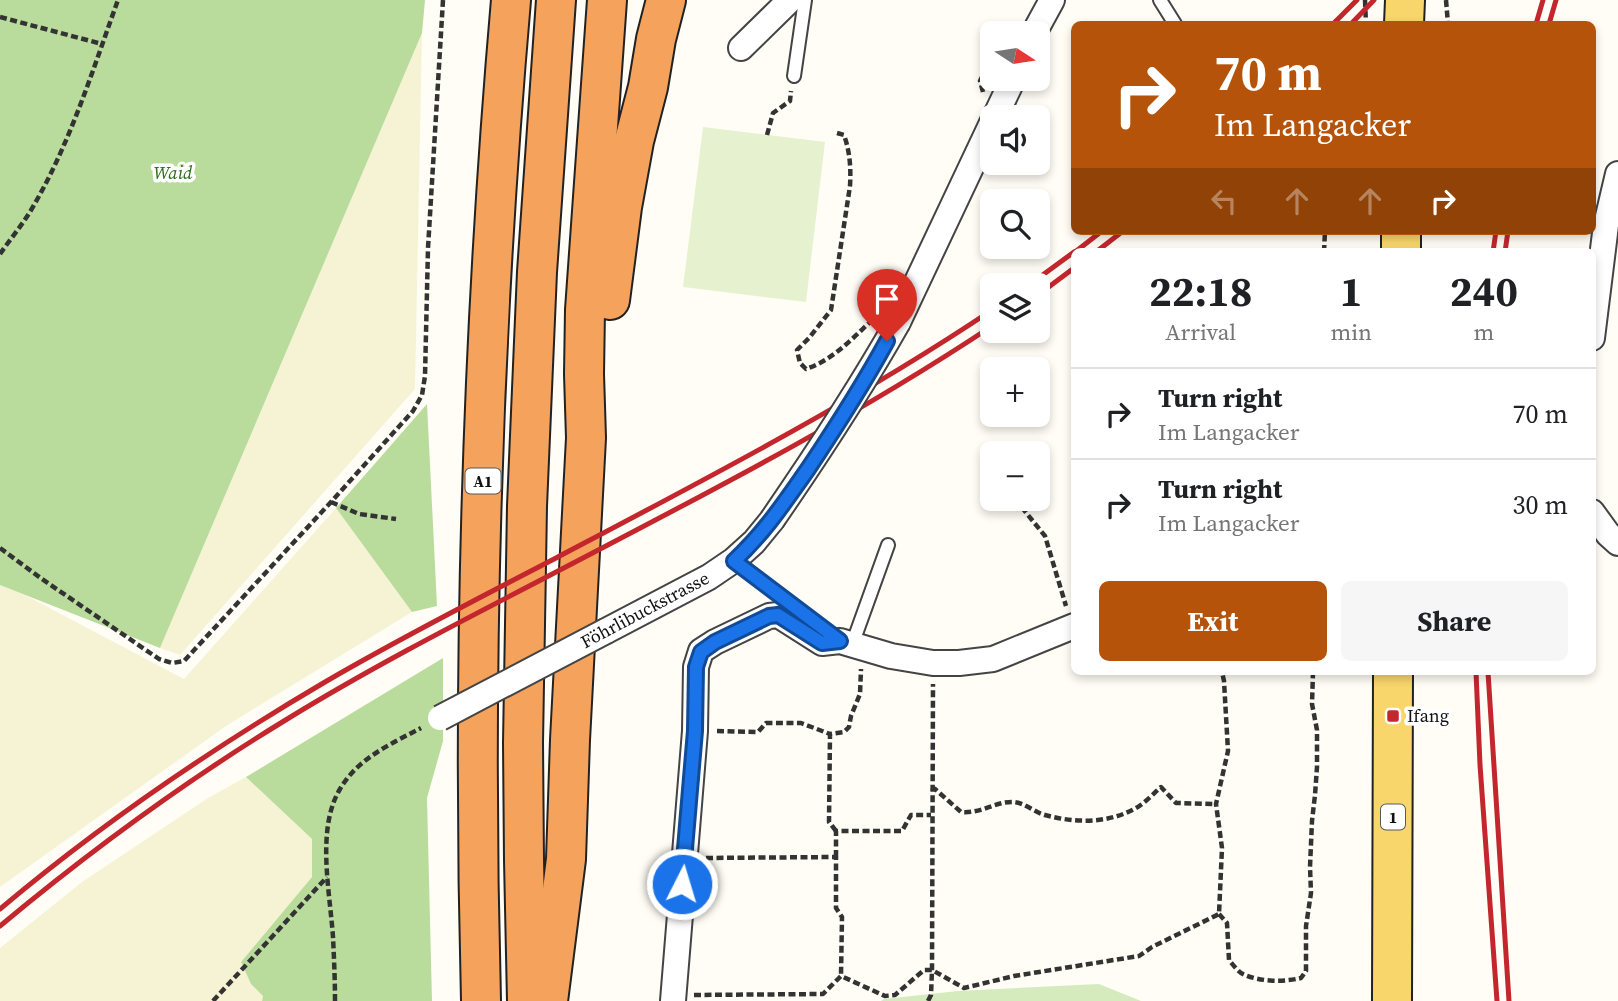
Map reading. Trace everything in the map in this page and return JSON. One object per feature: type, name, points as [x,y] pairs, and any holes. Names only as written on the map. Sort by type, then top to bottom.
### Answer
[{"type":"highway","name":"A1","points":[[481,1001],[478,742],[482,491],[492,269],[509,0]]},
{"type":"highway","points":[[527,1001],[523,743],[527,493],[535,299],[556,0]]},
{"type":"highway","points":[[548,1001],[566,859],[586,438],[585,310],[607,0]]},
{"type":"highway","points":[[656,39],[657,0]]},
{"type":"highway","points":[[586,438],[600,379],[622,207],[634,141],[666,0]]},
{"type":"main road","points":[[1404,21],[1405,0]]},
{"type":"main road","name":"1","points":[[1392,1001],[1393,675]]},
{"type":"street","points":[[741,48],[790,0]]},
{"type":"street","points":[[1041,21],[1052,0]]},
{"type":"street","name":"Föhrlibuckstrasse","points":[[440,718],[709,576],[734,561],[754,542],[772,520],[859,389],[888,318],[980,146]]},
{"type":"street","points":[[1596,306],[1606,225],[1618,174]]},
{"type":"street","points":[[673,999],[695,731],[696,667],[701,652],[715,642],[769,616],[778,615],[822,643],[851,645],[891,656],[933,663],[993,659],[1071,627]]},
{"type":"lane","points":[[793,76],[805,0]]},
{"type":"lane","points":[[1160,0],[1173,21]]},
{"type":"lane","points":[[734,561],[851,645],[888,545]]},
{"type":"path","points":[[0,254],[32,209],[53,169],[118,0]]},
{"type":"path","points":[[0,548],[159,659],[172,663],[184,661],[414,411],[422,395],[425,376],[428,248],[443,0]]},
{"type":"path","points":[[1365,0],[1366,21]]},
{"type":"path","points":[[1446,0],[1448,21]]},
{"type":"path","points":[[0,17],[102,44]]},
{"type":"path","points":[[767,135],[773,113],[790,101],[793,76]]},
{"type":"path","points":[[837,133],[844,135],[851,166],[831,310],[797,350],[800,363],[806,369],[819,364],[842,349],[870,322],[888,318]]},
{"type":"path","points":[[331,502],[359,514],[397,519]]},
{"type":"path","points":[[1025,511],[1045,536],[1071,617]]},
{"type":"path","points":[[695,731],[758,732],[766,723],[801,723],[830,734],[844,732],[849,727],[859,694],[851,645]]},
{"type":"path","points":[[928,1001],[931,995],[932,970],[933,663]]},
{"type":"path","points":[[1223,675],[1228,751],[1216,804],[1222,848],[1219,914],[1227,923],[1229,960],[1244,975],[1292,981],[1301,978],[1306,971],[1306,926],[1311,893],[1310,867],[1316,776],[1317,730],[1312,704],[1313,675]]},
{"type":"path","points":[[335,1001],[328,876],[331,812],[340,789],[355,769],[377,751],[440,718]]},
{"type":"path","points":[[673,999],[823,994],[841,976],[842,917],[836,908],[836,831],[829,822],[830,734]]},
{"type":"path","points":[[931,788],[964,813],[977,812],[1006,802],[1018,802],[1038,813],[1078,821],[1108,818],[1133,810],[1161,787],[1176,803],[1216,804]]},
{"type":"path","points":[[836,831],[902,831],[911,815],[931,815]]},
{"type":"path","points":[[709,858],[836,858]]},
{"type":"path","points":[[213,1001],[328,876]]},
{"type":"path","points":[[841,976],[885,996],[895,995],[924,970],[932,970],[964,988],[1014,976],[1139,956],[1219,914]]},
{"type":"shaded area","points":[[422,33],[415,389],[180,655],[160,648]]},
{"type":"shaded area","points":[[336,508],[412,612],[226,726],[0,887],[0,585],[23,594],[184,679]]},
{"type":"shaded area","points":[[246,777],[312,839],[312,877],[241,962],[251,984],[263,996],[262,1001],[0,1001],[0,948],[82,882],[208,798]]},
{"type":"green space","name":"Waid","points":[[0,0],[425,0],[422,33],[160,648],[0,585]]},
{"type":"green space","points":[[703,127],[825,142],[806,302],[683,287]]},
{"type":"green space","points":[[427,404],[437,606],[412,612],[336,508]]},
{"type":"green space","points":[[443,658],[443,741],[427,798],[432,1001],[262,1001],[263,996],[251,984],[241,962],[312,877],[312,839],[246,777]]},
{"type":"green space","points":[[1099,984],[1141,1001],[881,1001],[958,991]]},
{"type":"railway","points":[[1336,21],[1357,0]]},
{"type":"railway","points":[[1354,21],[1374,0]]},
{"type":"railway","points":[[1537,21],[1543,0]]},
{"type":"railway","points":[[1550,21],[1556,0]]},
{"type":"railway","points":[[1080,248],[1097,235]]},
{"type":"railway","points":[[1101,248],[1118,235]]},
{"type":"railway","points":[[1494,248],[1495,235]]},
{"type":"railway","points":[[1506,248],[1507,235]]},
{"type":"railway","points":[[1045,273],[1071,254]]},
{"type":"railway","points":[[1050,286],[1071,270]]},
{"type":"railway","points":[[0,909],[117,817],[282,708],[411,634],[777,440],[886,377],[980,318]]},
{"type":"railway","points":[[0,926],[138,818],[284,721],[408,650],[824,429],[980,334]]},
{"type":"railway","points":[[1476,675],[1497,1001]]},
{"type":"railway","points":[[1488,675],[1509,1001]]},
{"type":"place","name":"Ifang","points":[[1393,716]]},
{"type":"route","points":[[682,884],[695,731],[696,667],[701,652],[715,642],[769,616],[778,615],[822,643],[840,641],[734,561],[772,520],[843,415],[887,341]]}]
